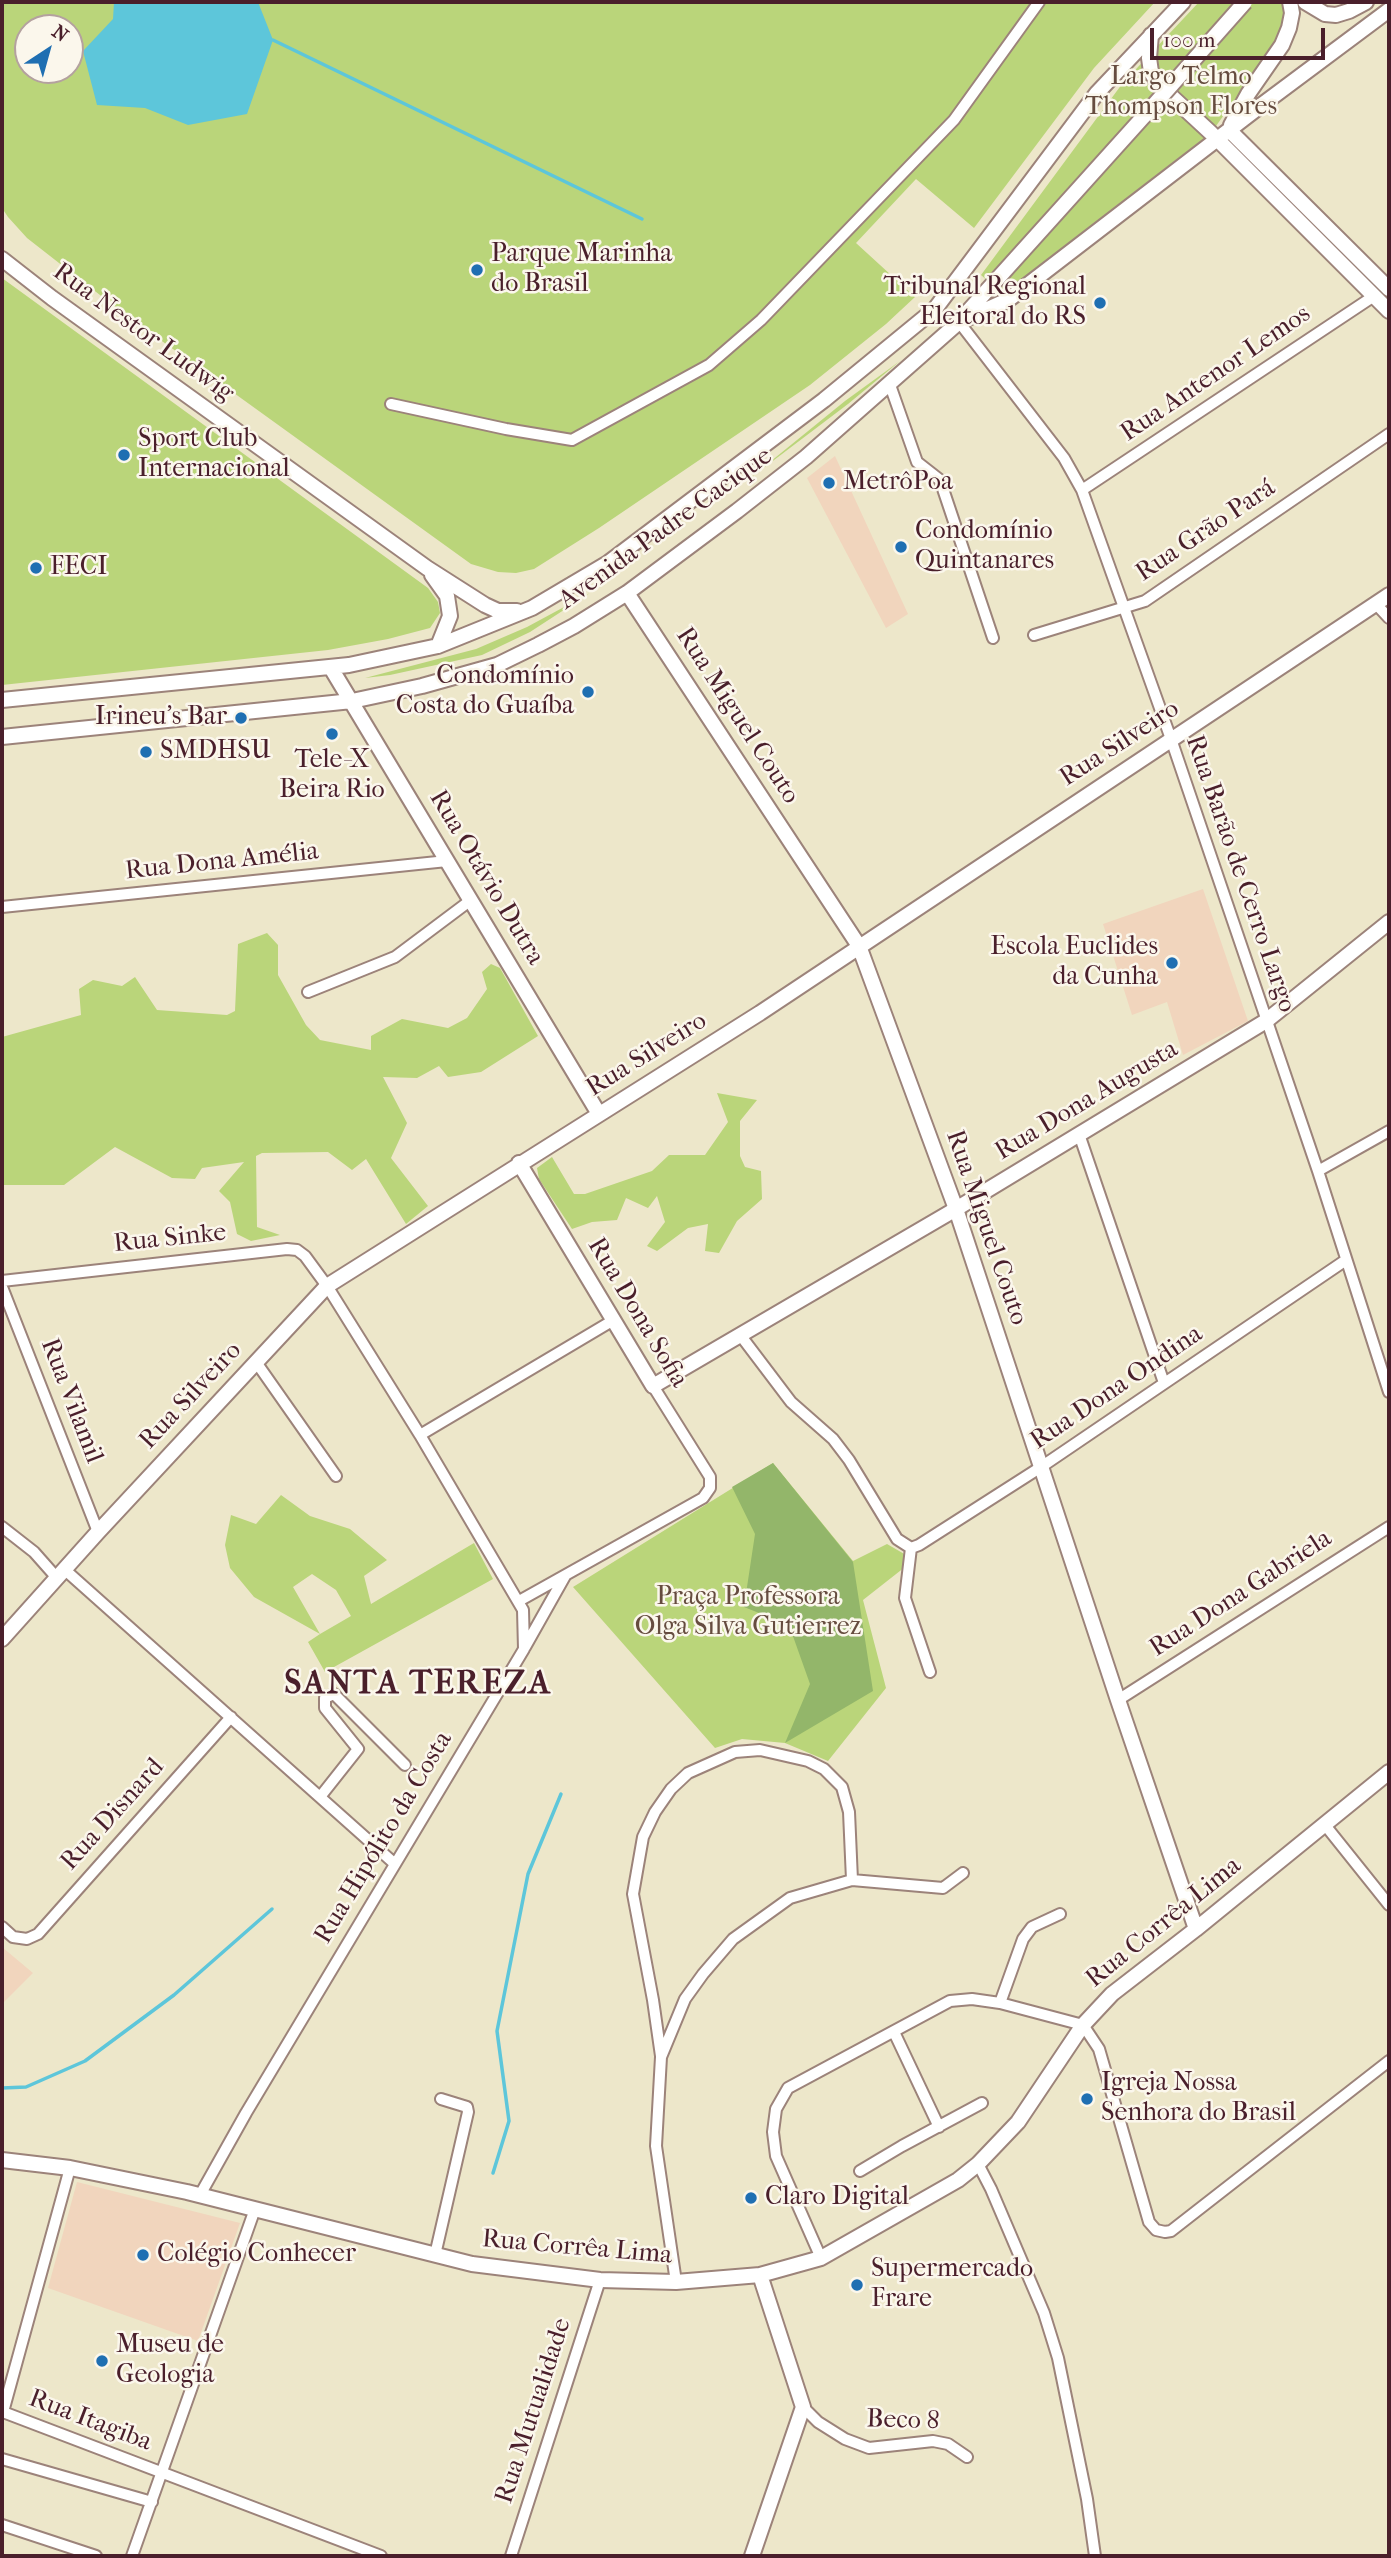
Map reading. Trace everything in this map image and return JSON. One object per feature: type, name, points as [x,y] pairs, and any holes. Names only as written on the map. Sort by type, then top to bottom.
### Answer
[{"type":"street","points":[[391,404],[572,440],[709,365],[761,320],[946,128],[1039,2]]},
{"type":"street","name":"Avenida Padre Cacique","points":[[2,700],[331,668],[438,646],[532,608],[608,563],[824,400],[935,309],[1097,93],[1183,2]]},
{"type":"street","points":[[959,323],[1245,2]]},
{"type":"street","points":[[1290,2],[1292,13],[1282,45],[1248,94],[1229,130],[1389,289]]},
{"type":"street","points":[[1305,2],[1325,14],[1336,15],[1366,2]]},
{"type":"street","name":"Avenida Padre Cacique","points":[[2,737],[352,701],[497,665],[574,626],[627,593],[806,457],[959,323],[1008,300],[1389,10]]},
{"type":"street","points":[[1151,35],[1149,58],[1151,72],[1158,84],[1217,139],[1389,311]]},
{"type":"street","name":"Rua Nestor Ludwig","points":[[2,259],[63,306],[427,568],[498,611],[532,608]]},
{"type":"street","name":"Rua Antenor Lemos","points":[[1082,490],[1374,296]]},
{"type":"street","name":"Rua Barão de Cerro Largo","points":[[959,323],[1064,458],[1082,490],[1171,739],[1318,1171],[1389,1391]]},
{"type":"street","points":[[890,385],[917,462],[940,480],[993,638]]},
{"type":"street","name":"Rua Grão Pará","points":[[1034,635],[1145,601],[1389,434]]},
{"type":"street","name":"Rua Nestor Ludwig","points":[[427,568],[447,596],[450,616],[438,646]]},
{"type":"street","name":"Rua Miguel Couto","points":[[627,593],[859,946],[956,1209],[1196,1929]]},
{"type":"street","name":"Rua Silveiro","points":[[2,1639],[327,1286],[760,1013],[1389,595]]},
{"type":"street","points":[[1376,604],[1389,618]]},
{"type":"street","name":"Rua Otávio Dutra","points":[[331,668],[599,1114]]},
{"type":"street","name":"Rua Dona Amélia","points":[[2,907],[447,861]]},
{"type":"street","points":[[308,992],[396,957],[471,900]]},
{"type":"street","name":"Rua Dona Augusta","points":[[653,1387],[956,1209],[1266,1021],[1389,922]]},
{"type":"street","points":[[1318,1171],[1389,1131]]},
{"type":"street","points":[[1079,1134],[1164,1383]]},
{"type":"street","name":"Rua Dona Sofia","points":[[519,1163],[611,1321],[710,1477],[710,1488],[703,1498],[565,1576]]},
{"type":"street","name":"Rua Sinke","points":[[2,1281],[287,1249],[297,1250],[305,1256],[327,1286]]},
{"type":"street","name":"Rua Dona Ondina","points":[[911,1548],[1041,1467],[1346,1260]]},
{"type":"street","points":[[327,1286],[519,1601],[525,1623],[524,1649]]},
{"type":"street","name":"Rua Vilamil","points":[[2,1287],[98,1532]]},
{"type":"street","points":[[420,1436],[611,1321]]},
{"type":"street","points":[[741,1336],[791,1402],[833,1439],[849,1460],[897,1539],[911,1548],[905,1598],[930,1672]]},
{"type":"street","points":[[256,1362],[337,1476]]},
{"type":"street","points":[[2,1527],[61,1573],[231,1717],[395,1864]]},
{"type":"street","name":"Rua Dona Gabriela","points":[[1118,1700],[1389,1527]]},
{"type":"street","points":[[519,1601],[565,1576]]},
{"type":"street","name":"Rua Hipólito da Costa","points":[[200,2195],[565,1576]]},
{"type":"street","points":[[320,1797],[358,1749],[325,1708],[325,1698],[334,1694],[405,1765]]},
{"type":"street","name":"Rua Disnard","points":[[2,1927],[13,1937],[27,1939],[38,1934],[231,1717]]},
{"type":"street","points":[[676,2282],[656,2146],[661,2057],[633,1895],[643,1837],[655,1812],[671,1789],[688,1773],[735,1752],[760,1750],[808,1761],[824,1769],[842,1787],[849,1812],[852,1880]]},
{"type":"street","name":"Rua Corrêa Lima","points":[[2,2160],[70,2168],[200,2195],[472,2264],[600,2280],[676,2282],[760,2275],[821,2258],[958,2180],[978,2164],[1018,2122],[1083,2025],[1112,1994],[1389,1772]]},
{"type":"street","points":[[1325,1825],[1389,1905]]},
{"type":"street","points":[[661,2057],[685,1999],[703,1974],[733,1939],[790,1898],[852,1880],[943,1888],[963,1873]]},
{"type":"street","points":[[1000,2003],[1031,1927],[1060,1914]]},
{"type":"street","points":[[821,2258],[776,2156],[773,2132],[776,2109],[788,2088],[950,2001],[1000,2003],[1083,2025],[1098,2049],[1149,2222],[1156,2230],[1171,2231],[1389,2061]]},
{"type":"street","points":[[894,2032],[939,2127]]},
{"type":"street","points":[[435,2255],[468,2112],[467,2107],[441,2099]]},
{"type":"street","points":[[860,2171],[982,2104]]},
{"type":"street","points":[[978,2164],[1044,2313],[1058,2358],[1096,2556]]},
{"type":"street","name":"Rua Itagiba","points":[[70,2168],[4,2412],[162,2473]]},
{"type":"street","points":[[132,2556],[255,2209]]},
{"type":"street","points":[[752,2556],[803,2407],[760,2275]]},
{"type":"street","name":"Rua Mutualidade","points":[[512,2556],[600,2280]]},
{"type":"street","name":"Beco 8","points":[[803,2407],[818,2422],[845,2440],[869,2448],[933,2441],[948,2444],[967,2457]]},
{"type":"street","points":[[2,2459],[152,2502]]},
{"type":"street","points":[[162,2473],[381,2556]]},
{"type":"street","points":[[2,2525],[96,2556]]},
{"type":"shaded area","points":[[835,456],[908,614],[886,628],[807,478]]},
{"type":"shaded area","name":"Escola Euclides da Cunha","points":[[1203,889],[1248,1021],[1183,1055],[1167,1002],[1132,1015],[1103,924]]},
{"type":"shaded area","points":[[2,1947],[33,1973],[2,2004]]},
{"type":"shaded area","name":"Colégio Conhecer","points":[[77,2182],[240,2223],[198,2341],[48,2288]]},
{"type":"green space","name":"Parque Marinha do Brasil","points":[[2,2],[1155,2],[1094,68],[974,228],[916,179],[856,243],[915,297],[886,324],[810,385],[599,528],[534,569],[516,573],[498,572],[471,564],[123,313],[27,238],[2,208]]},
{"type":"green space","name":"Largo Telmo Thompson Flores","points":[[1199,2],[1305,2],[1211,133],[1002,294],[981,275],[1122,84]]},
{"type":"green space","name":"Sport Club Internacional","points":[[2,278],[428,588],[438,602],[440,613],[430,628],[328,650],[2,685]]},
{"type":"green space","points":[[900,361],[848,404],[749,479],[845,401]]},
{"type":"green space","points":[[590,593],[530,632],[482,655],[365,678],[476,649],[527,627]]},
{"type":"green space","points":[[267,933],[278,945],[278,975],[306,1025],[320,1040],[371,1050],[371,1036],[402,1019],[448,1028],[467,1018],[487,989],[482,972],[491,964],[500,968],[538,1036],[481,1072],[448,1077],[439,1066],[417,1078],[383,1077],[407,1123],[391,1158],[428,1206],[406,1224],[366,1159],[352,1170],[328,1152],[262,1153],[256,1156],[257,1227],[280,1235],[251,1241],[237,1234],[230,1202],[219,1191],[244,1162],[202,1168],[195,1179],[172,1178],[115,1147],[64,1185],[2,1185],[2,1037],[81,1015],[79,989],[93,980],[122,986],[135,977],[157,1010],[227,1015],[235,1011],[238,944]]},
{"type":"green space","points":[[717,1093],[757,1100],[740,1121],[740,1156],[745,1167],[761,1171],[762,1199],[737,1221],[719,1253],[705,1251],[708,1224],[688,1228],[657,1251],[647,1246],[665,1222],[657,1196],[648,1208],[626,1198],[617,1220],[592,1222],[572,1229],[539,1179],[537,1168],[552,1157],[574,1194],[585,1194],[652,1171],[669,1155],[705,1155],[728,1122]]},
{"type":"green space","name":"Praça Professora Olga Silva Gutierrez","points":[[773,1463],[853,1561],[887,1544],[906,1555],[905,1567],[863,1600],[886,1688],[828,1761],[785,1743],[742,1739],[715,1748],[573,1587]]},
{"type":"green space","points":[[773,1463],[853,1562],[873,1691],[785,1743],[810,1684],[789,1625],[744,1607],[755,1534],[732,1487]]},
{"type":"green space","points":[[281,1495],[310,1516],[350,1529],[387,1560],[364,1576],[371,1604],[474,1543],[493,1579],[325,1672],[308,1642],[320,1634],[254,1597],[230,1568],[225,1545],[231,1515],[256,1524]],"holes":[[[312,1574],[336,1590],[351,1616],[320,1634],[293,1587]]]},
{"type":"water","points":[[114,2],[258,2],[273,40],[247,114],[188,125],[145,108],[97,105],[84,50],[113,19]]},
{"type":"waterway","points":[[273,40],[642,219]]},
{"type":"waterway","points":[[493,2173],[509,2121],[497,2031],[528,1874],[561,1794]]},
{"type":"waterway","points":[[2,2088],[26,2087],[85,2061],[174,1995],[272,1909]]},
{"type":"place","name":"Parque Marinha do Brasil","points":[[477,270]]},
{"type":"place","name":"Tribunal Regional Eleitoral do RS","points":[[1100,303]]},
{"type":"place","name":"Sport Club Internacional","points":[[124,455]]},
{"type":"place","name":"MetrôPoa","points":[[829,483]]},
{"type":"place","name":"Condomínio Quintanares","points":[[901,547]]},
{"type":"place","name":"FECI","points":[[36,568]]},
{"type":"place","name":"Condomínio Costa do Guaíba","points":[[588,692]]},
{"type":"place","name":"Irineu's Bar","points":[[241,718]]},
{"type":"place","name":"Tele-X Beira Rio","points":[[332,734]]},
{"type":"place","name":"SMDHSU","points":[[146,752]]},
{"type":"place","name":"Escola Euclides da Cunha","points":[[1172,963]]},
{"type":"place","name":"Igreja Nossa Senhora do Brasil","points":[[1087,2099]]},
{"type":"place","name":"Claro Digital","points":[[751,2198]]},
{"type":"place","name":"Colégio Conhecer","points":[[143,2255]]},
{"type":"place","name":"Supermercado Frare","points":[[857,2285]]},
{"type":"place","name":"Museu de Geologia","points":[[102,2361]]},
{"type":"district","name":"SANTA TEREZA","points":[[418,1685]]}]
